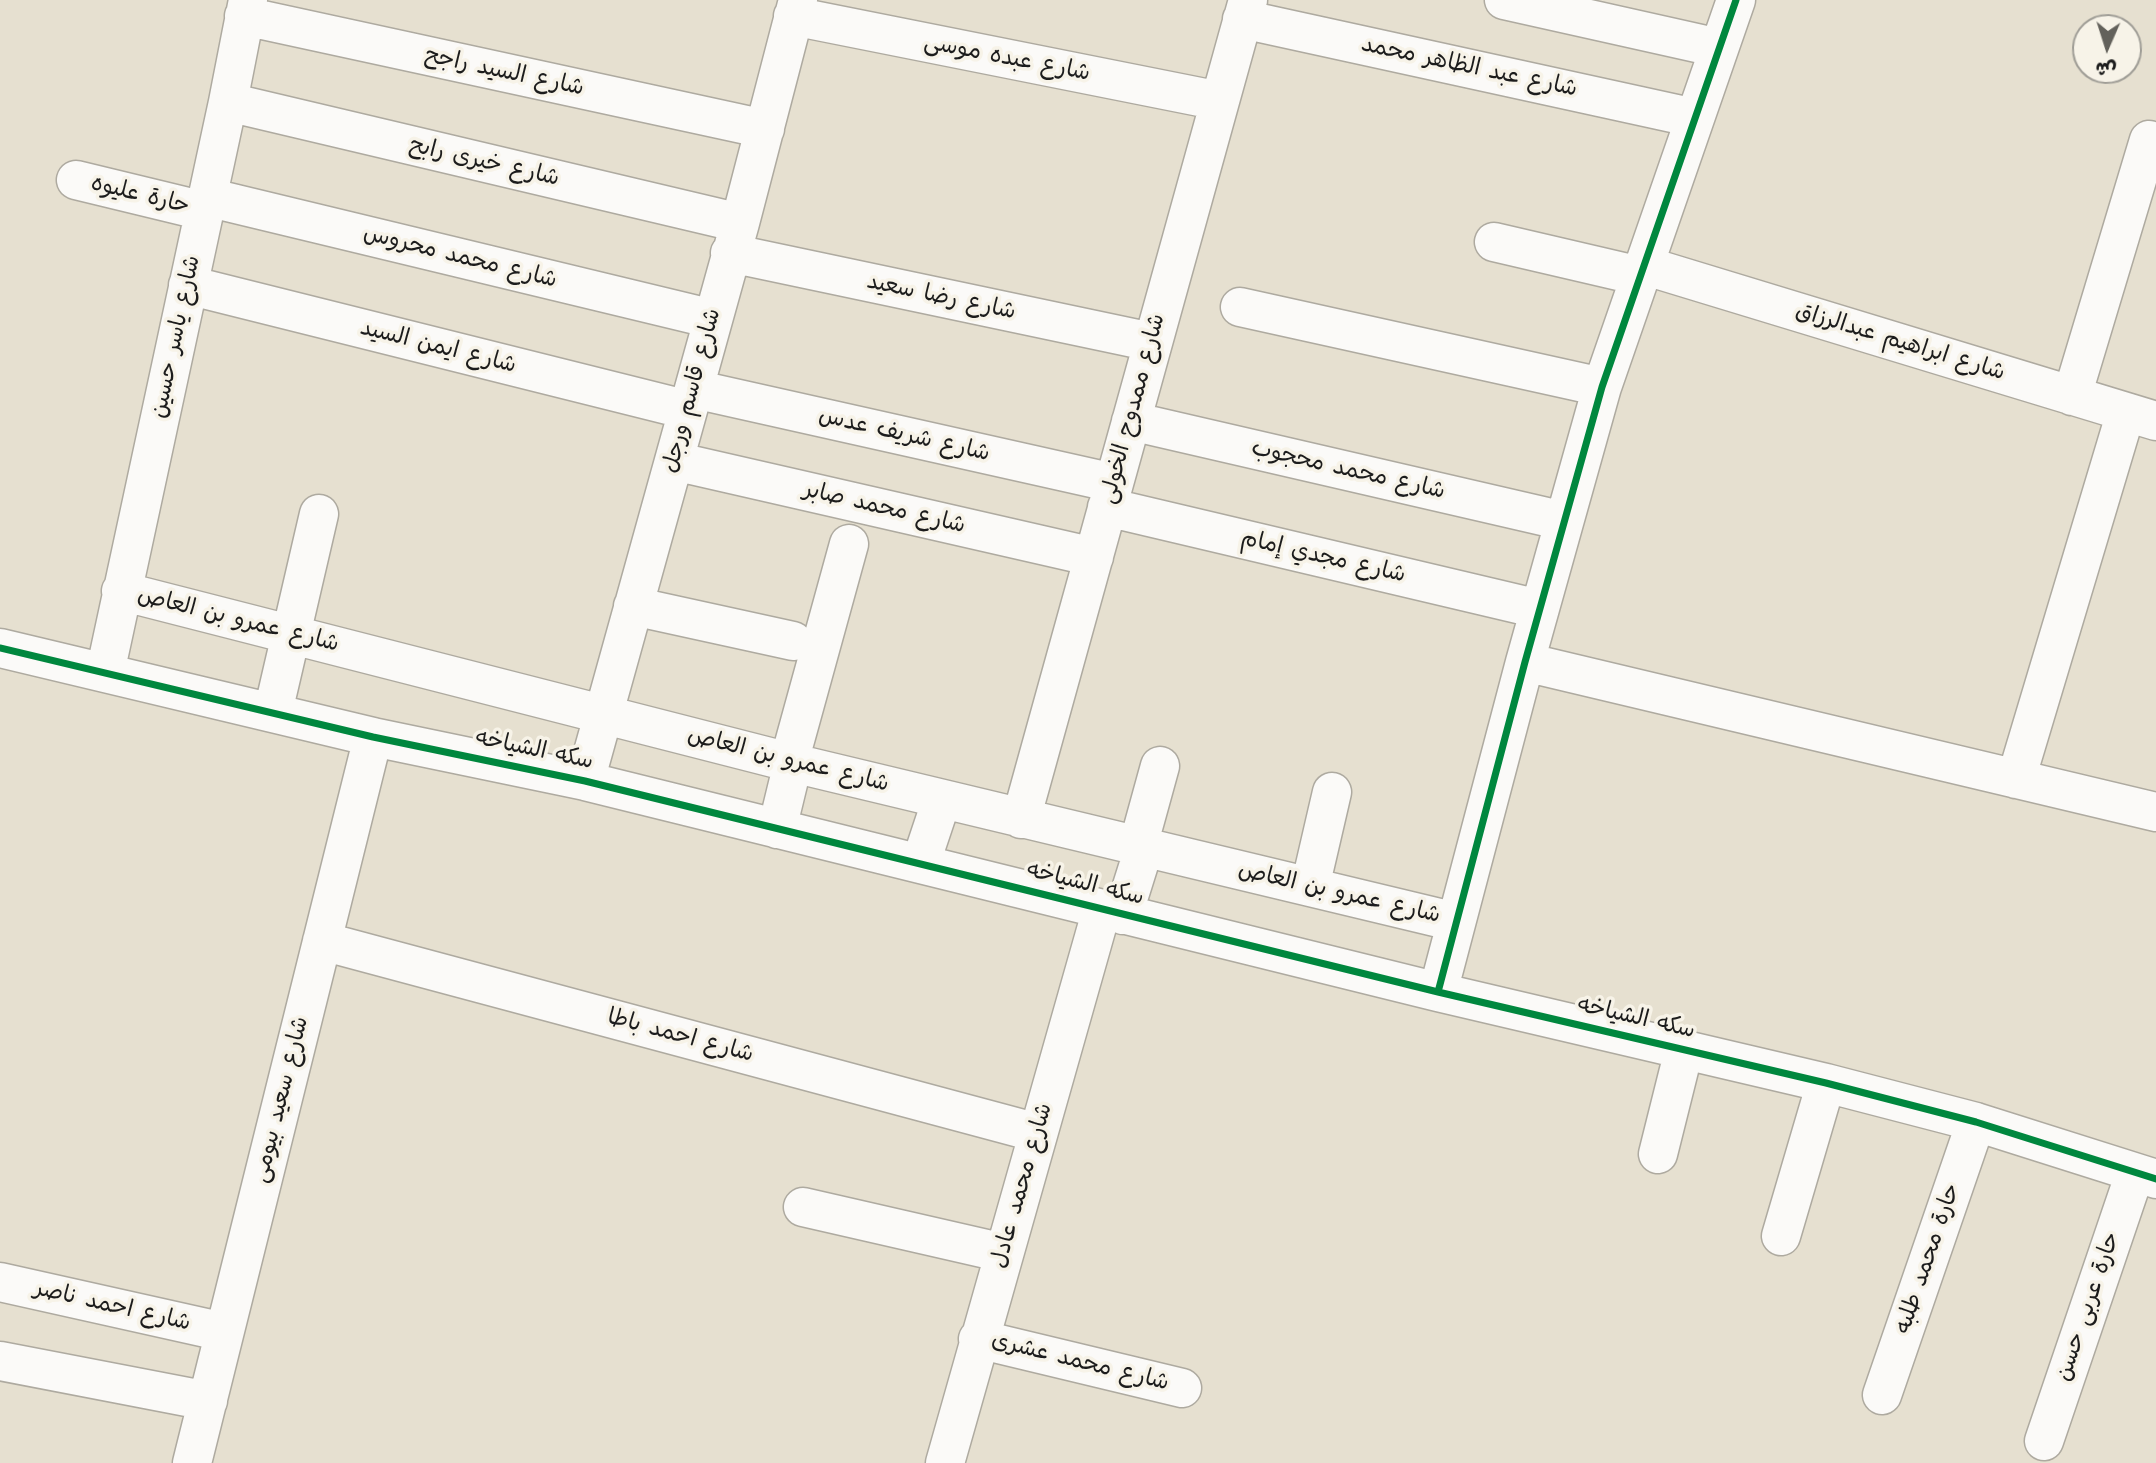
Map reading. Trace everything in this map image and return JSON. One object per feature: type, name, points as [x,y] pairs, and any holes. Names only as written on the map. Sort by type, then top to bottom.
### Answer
[{"type":"street","points":[[1504,0],[1719,48]]},
{"type":"street","points":[[1438,992],[1524,662],[1602,387],[1736,0]]},
{"type":"street","name":"شارع السيد راجح","points":[[246,8],[765,129]]},
{"type":"street","name":"شارع ياسر حسين","points":[[108,659],[246,8]]},
{"type":"street","name":"شارع عبده موسى","points":[[796,8],[1220,101]]},
{"type":"street","name":"شارع قاسم ورجل","points":[[585,781],[796,8]]},
{"type":"street","name":"شارع ممدوح الخولى","points":[[1021,819],[1245,9]]},
{"type":"street","name":"شارع عبد الظاهر محمد","points":[[1245,9],[1695,118]]},
{"type":"street","name":"شارع خيرى رابح","points":[[228,103],[735,238]]},
{"type":"street","points":[[2072,396],[2149,140]]},
{"type":"street","name":"حارة عليوه","points":[[76,180],[206,204]]},
{"type":"street","name":"شارع محمد محروس","points":[[206,204],[713,318]]},
{"type":"street","name":"شارع رضا سعيد","points":[[735,238],[1152,342]]},
{"type":"street","name":"شارع ابراهيم عبدالرزاق","points":[[1494,242],[1642,271],[2141,416]]},
{"type":"street","name":"شارع ايمن السيد","points":[[188,285],[691,400]]},
{"type":"street","points":[[1240,307],[1602,387]]},
{"type":"street","name":"شارع شريف عدس","points":[[691,400],[1111,495]]},
{"type":"street","points":[[2016,779],[2141,416]]},
{"type":"street","name":"شارع محمد محجوب","points":[[1131,421],[1564,521]]},
{"type":"street","name":"شارع محمد صابر","points":[[674,461],[1094,557]]},
{"type":"street","name":"شارع مجدي إمام","points":[[1111,495],[1539,609]]},
{"type":"street","points":[[283,671],[319,514]]},
{"type":"street","points":[[777,829],[791,762],[849,544]]},
{"type":"street","name":"شارع عمرو بن العاص","points":[[120,600],[283,671],[605,715],[1021,819],[1456,922]]},
{"type":"street","points":[[633,606],[793,641]]},
{"type":"street","name":"سكه الشياخه","points":[[0,648],[108,659],[283,671],[373,737],[585,781],[1438,992],[1826,1083],[1976,1122],[2145,1176]]},
{"type":"street","points":[[1524,662],[2016,779],[2154,806]]},
{"type":"street","name":"شارع سعيد بيومى","points":[[192,1463],[373,737]]},
{"type":"street","name":"شارع محمد عادل","points":[[945,1463],[1038,1133],[1112,912],[1141,847],[1160,766]]},
{"type":"street","points":[[1310,887],[1332,792]]},
{"type":"street","points":[[921,862],[942,799]]},
{"type":"street","name":"شارع احمد باطا","points":[[322,941],[1038,1133]]},
{"type":"street","points":[[1658,1153],[1684,1050]]},
{"type":"street","points":[[1781,1236],[1826,1083]]},
{"type":"street","name":"حارة محمد طلبه","points":[[1882,1395],[1976,1122]]},
{"type":"street","name":"حارة عربى حسن","points":[[2044,1441],[2145,1176]]},
{"type":"street","points":[[803,1208],[1004,1253]]},
{"type":"street","name":"شارع احمد ناصر","points":[[0,1282],[224,1332]]},
{"type":"street","name":"شارع محمد عشرى","points":[[978,1339],[1182,1388]]},
{"type":"street","points":[[0,1361],[208,1401]]},
{"type":"cycle path","points":[[1438,992],[1525,662],[1602,387],[1736,0]]},
{"type":"cycle path","points":[[0,648],[373,737],[585,781],[1438,992],[1826,1083],[1976,1122],[2156,1179]]}]
